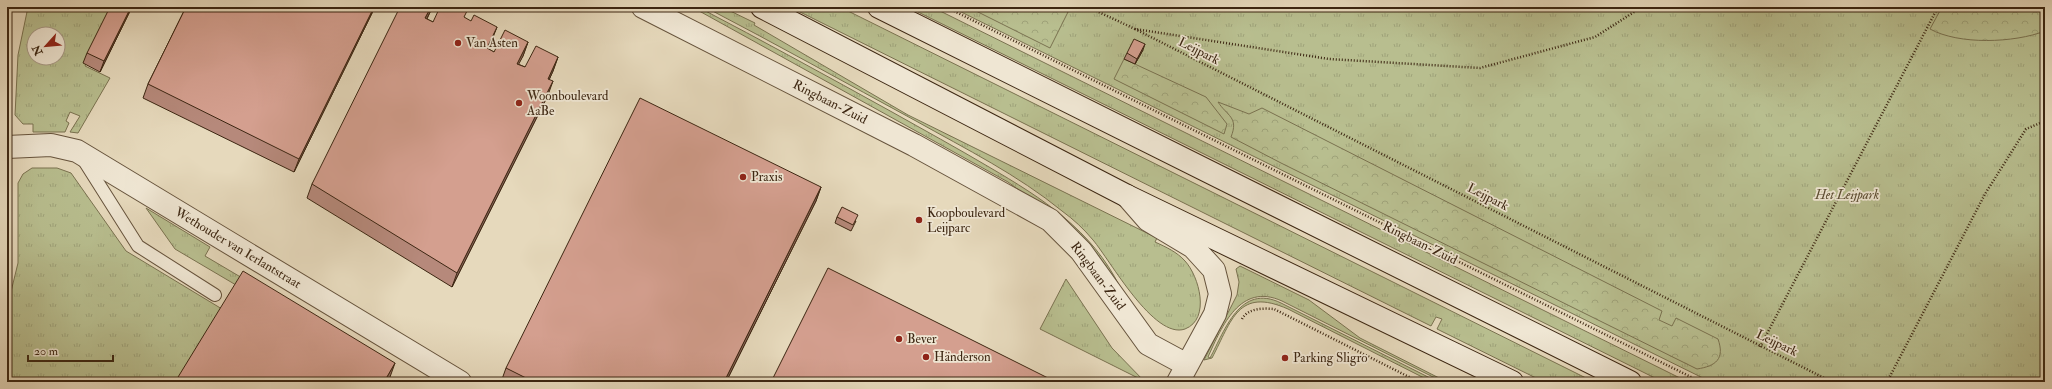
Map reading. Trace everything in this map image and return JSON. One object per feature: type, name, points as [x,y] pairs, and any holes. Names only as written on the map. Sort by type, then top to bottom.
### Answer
[{"type":"main road","name":"Ringbaan-Zuid","points":[[643,7],[914,145],[1050,220],[1081,251],[1148,344],[1182,374]]},
{"type":"main road","points":[[762,7],[1127,196],[1512,382]]},
{"type":"main road","points":[[878,7],[1630,382]]},
{"type":"main road","name":"Wethouder van Ierlantstraat","points":[[7,147],[51,145],[77,151],[460,382]]},
{"type":"main road","points":[[1127,196],[1148,220],[1193,247],[1214,270],[1220,294],[1215,314],[1182,374]]},
{"type":"lane","points":[[77,151],[138,246],[215,295]]},
{"type":"path","name":"Ringbaan-Zuid","points":[[946,7],[1701,382]]},
{"type":"path","points":[[1088,7],[1135,29],[1329,59],[1480,68],[1595,37],[1642,7]]},
{"type":"path","points":[[1760,347],[1938,7]]},
{"type":"path","name":"Leijpark","points":[[1135,29],[1760,347],[1832,382]]},
{"type":"path","points":[[1887,382],[1985,194],[2026,129],[2045,121]]},
{"type":"path","points":[[1240,321],[1244,316],[1261,308],[1274,309],[1419,382]]},
{"type":"green space","points":[[28,7],[115,7],[85,66],[110,78],[78,133],[70,132],[80,116],[70,112],[66,121],[69,123],[65,132],[33,132],[33,124],[23,124],[15,115],[18,55]]},
{"type":"green space","points":[[692,7],[698,7],[819,72],[953,146],[1028,191],[1064,217],[1080,232],[1109,267],[1120,287],[1082,244],[1039,205],[1008,182]]},
{"type":"green space","points":[[705,7],[722,7],[755,23],[754,25],[908,115],[1157,238],[1155,242],[1167,248],[1185,261],[1195,277],[1200,297],[1200,307],[1198,316],[1193,324],[1185,329],[1173,329],[1160,323],[1134,296],[1121,280],[1101,250],[1078,224],[1045,198],[1010,174],[785,49]]},
{"type":"green space","points":[[790,7],[840,7],[1594,382],[1544,382],[1437,329],[1442,319],[1436,317],[1431,326]]},
{"type":"green space","points":[[908,7],[932,7],[1688,382],[1663,382]]},
{"type":"green space","name":"Het Leijpark","points":[[951,7],[2045,7],[2045,382],[1711,382]]},
{"type":"green space","points":[[968,7],[1059,7],[1068,12],[1050,48]]},
{"type":"green space","points":[[1942,7],[2045,7],[2045,31],[2003,40],[1971,40],[1956,38],[1930,29]]},
{"type":"green space","points":[[1124,59],[1206,97],[1227,124],[1224,134],[1114,79]]},
{"type":"green space","points":[[1218,102],[1249,114],[1262,108],[1662,311],[1659,320],[1672,326],[1676,318],[1718,339],[1720,352],[1717,360],[1709,366],[1697,369],[1281,163],[1231,137],[1234,125],[1233,121]]},
{"type":"green space","points":[[32,168],[57,168],[71,173],[126,251],[222,309],[177,382],[7,382],[7,308],[18,263],[18,183],[23,174]]},
{"type":"green space","points":[[146,208],[210,247],[205,256],[342,337],[236,285],[175,249]]},
{"type":"green space","points":[[1240,266],[1309,300],[1360,338],[1447,382],[1443,382],[1282,301],[1267,297],[1255,297],[1244,302],[1234,310],[1226,321],[1208,357],[1210,358],[1228,323],[1244,304],[1255,299],[1267,298],[1281,303],[1438,382],[1432,382],[1288,309],[1271,303],[1258,302],[1247,305],[1239,311],[1225,331],[1212,358],[1204,360],[1237,295],[1239,282],[1236,269]]},
{"type":"green space","points":[[1066,279],[1112,348],[1145,382],[1142,382],[1142,380],[1040,329]]},
{"type":"building","points":[[110,7],[131,7],[104,61],[87,53]]},
{"type":"building","points":[[186,7],[374,7],[299,159],[148,84]]},
{"type":"building","points":[[400,7],[431,7],[425,18],[433,22],[440,7],[458,7],[467,11],[464,17],[471,21],[474,15],[497,27],[487,48],[494,52],[505,30],[528,42],[517,64],[525,67],[536,46],[558,57],[548,79],[553,81],[457,273],[312,184]]},
{"type":"building","points":[[1134,39],[1145,44],[1137,59],[1127,53]]},
{"type":"building","points":[[640,98],[821,187],[724,382],[534,382],[506,368]]},
{"type":"building","points":[[842,207],[858,215],[853,225],[837,217]]},
{"type":"building","points":[[828,268],[1056,382],[771,382]]},
{"type":"building","points":[[243,271],[395,363],[384,382],[175,382]]},
{"type":"place","name":"Van Asten","points":[[458,43]]},
{"type":"place","name":"Woonboulevard AaBe","points":[[519,103]]},
{"type":"place","name":"Praxis","points":[[743,177]]},
{"type":"place","name":"Koopboulevard Leijparc","points":[[919,220]]},
{"type":"place","name":"Bever","points":[[899,339]]},
{"type":"place","name":"Händerson","points":[[926,357]]},
{"type":"place","name":"Parking Sligro","points":[[1285,358]]}]
